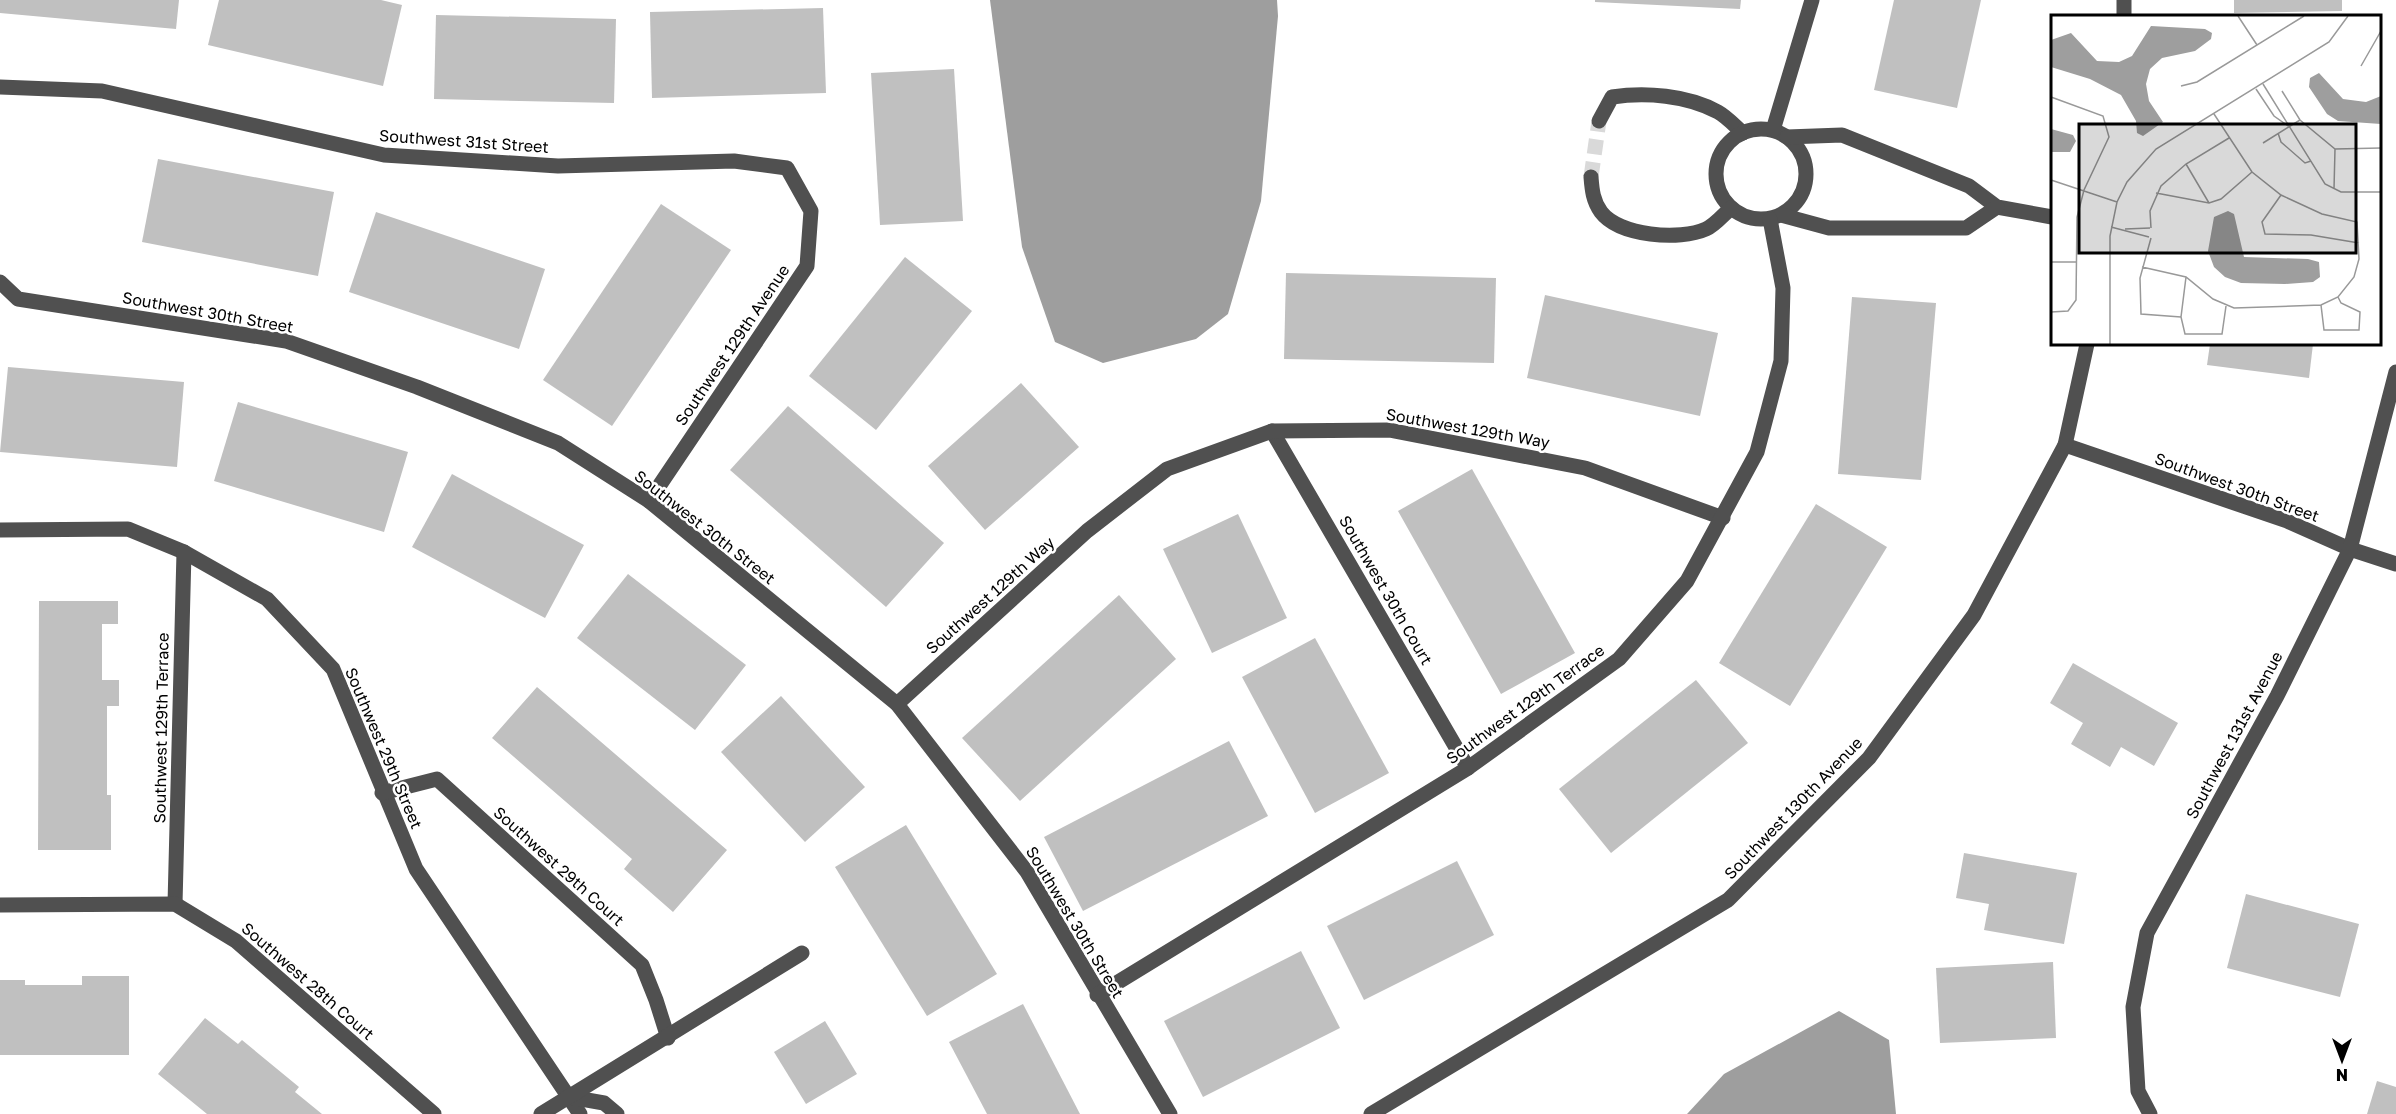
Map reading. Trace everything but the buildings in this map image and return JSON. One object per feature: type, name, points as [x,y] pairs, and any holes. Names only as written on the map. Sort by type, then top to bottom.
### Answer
[{"type":"street","points":[[1780,134],[1812,0]]},
{"type":"street","name":"Southwest 31st Street","points":[[0,87],[102,91],[384,155],[558,166],[734,161],[787,168]]},
{"type":"street","points":[[1599,121],[1612,97],[1636,93],[1685,100],[1718,112],[1743,133]]},
{"type":"street","points":[[1997,207],[1966,228],[1828,228],[1775,217],[1756,219],[1731,208],[1721,196],[1716,182],[1716,166],[1721,152],[1731,140],[1743,133],[1758,129],[1780,134],[1842,135],[1969,186],[1997,207],[2051,217]]},
{"type":"street","points":[[1775,217],[1798,200],[1806,178],[1805,162],[1798,148],[1780,134]]},
{"type":"street","name":"Southwest 129th Avenue","points":[[649,501],[807,266],[812,211],[787,168]]},
{"type":"street","points":[[1591,177],[1593,197],[1603,214],[1617,225],[1659,236],[1684,235],[1707,229],[1731,208]]},
{"type":"street","name":"Southwest 129th Terrace","points":[[1098,995],[1468,768],[1619,659],[1687,581],[1757,452],[1780,361],[1783,288],[1775,217]]},
{"type":"street","name":"Southwest 30th Street","points":[[0,282],[18,298],[286,341],[417,387],[558,444],[649,501],[897,704],[1027,872],[1170,1114]]},
{"type":"street","name":"Southwest 130th Avenue","points":[[1371,1114],[1728,900],[1869,758],[1974,615],[2065,445],[2087,345]]},
{"type":"street","name":"Southwest 131st Avenue","points":[[2150,1114],[2138,1091],[2133,1007],[2147,933],[2277,696],[2350,549],[2396,372]]},
{"type":"street","name":"Southwest 129th Way","points":[[897,704],[1087,531],[1167,469],[1272,431],[1389,430],[1586,468],[1723,518]]},
{"type":"street","name":"Southwest 30th Court","points":[[1272,431],[1468,768]]},
{"type":"street","name":"Southwest 30th Street","points":[[2065,445],[2287,521],[2350,549],[2396,564]]},
{"type":"street","name":"Southwest 29th Street","points":[[0,530],[128,529],[184,552],[267,599],[333,669],[382,793],[416,869],[580,1114]]},
{"type":"street","name":"Southwest 129th Terrace","points":[[175,904],[184,552]]},
{"type":"street","name":"Southwest 29th Court","points":[[382,793],[437,779],[642,965],[668,1038]]},
{"type":"street","points":[[0,905],[175,904]]},
{"type":"street","name":"Southwest 28th Court","points":[[175,904],[236,941],[434,1114]]},
{"type":"street","points":[[541,1114],[668,1038],[802,953]]},
{"type":"street","points":[[570,1097],[604,1103],[617,1114]]},
{"type":"shaded area","points":[[990,0],[1277,0],[1278,16],[1261,201],[1228,314],[1196,339],[1103,363],[1055,342],[1022,247]]},
{"type":"shaded area","points":[[1839,1011],[1889,1040],[1896,1114],[1687,1114],[1724,1074]]},
{"type":"tunnel","points":[[1591,177],[1599,121]]}]
